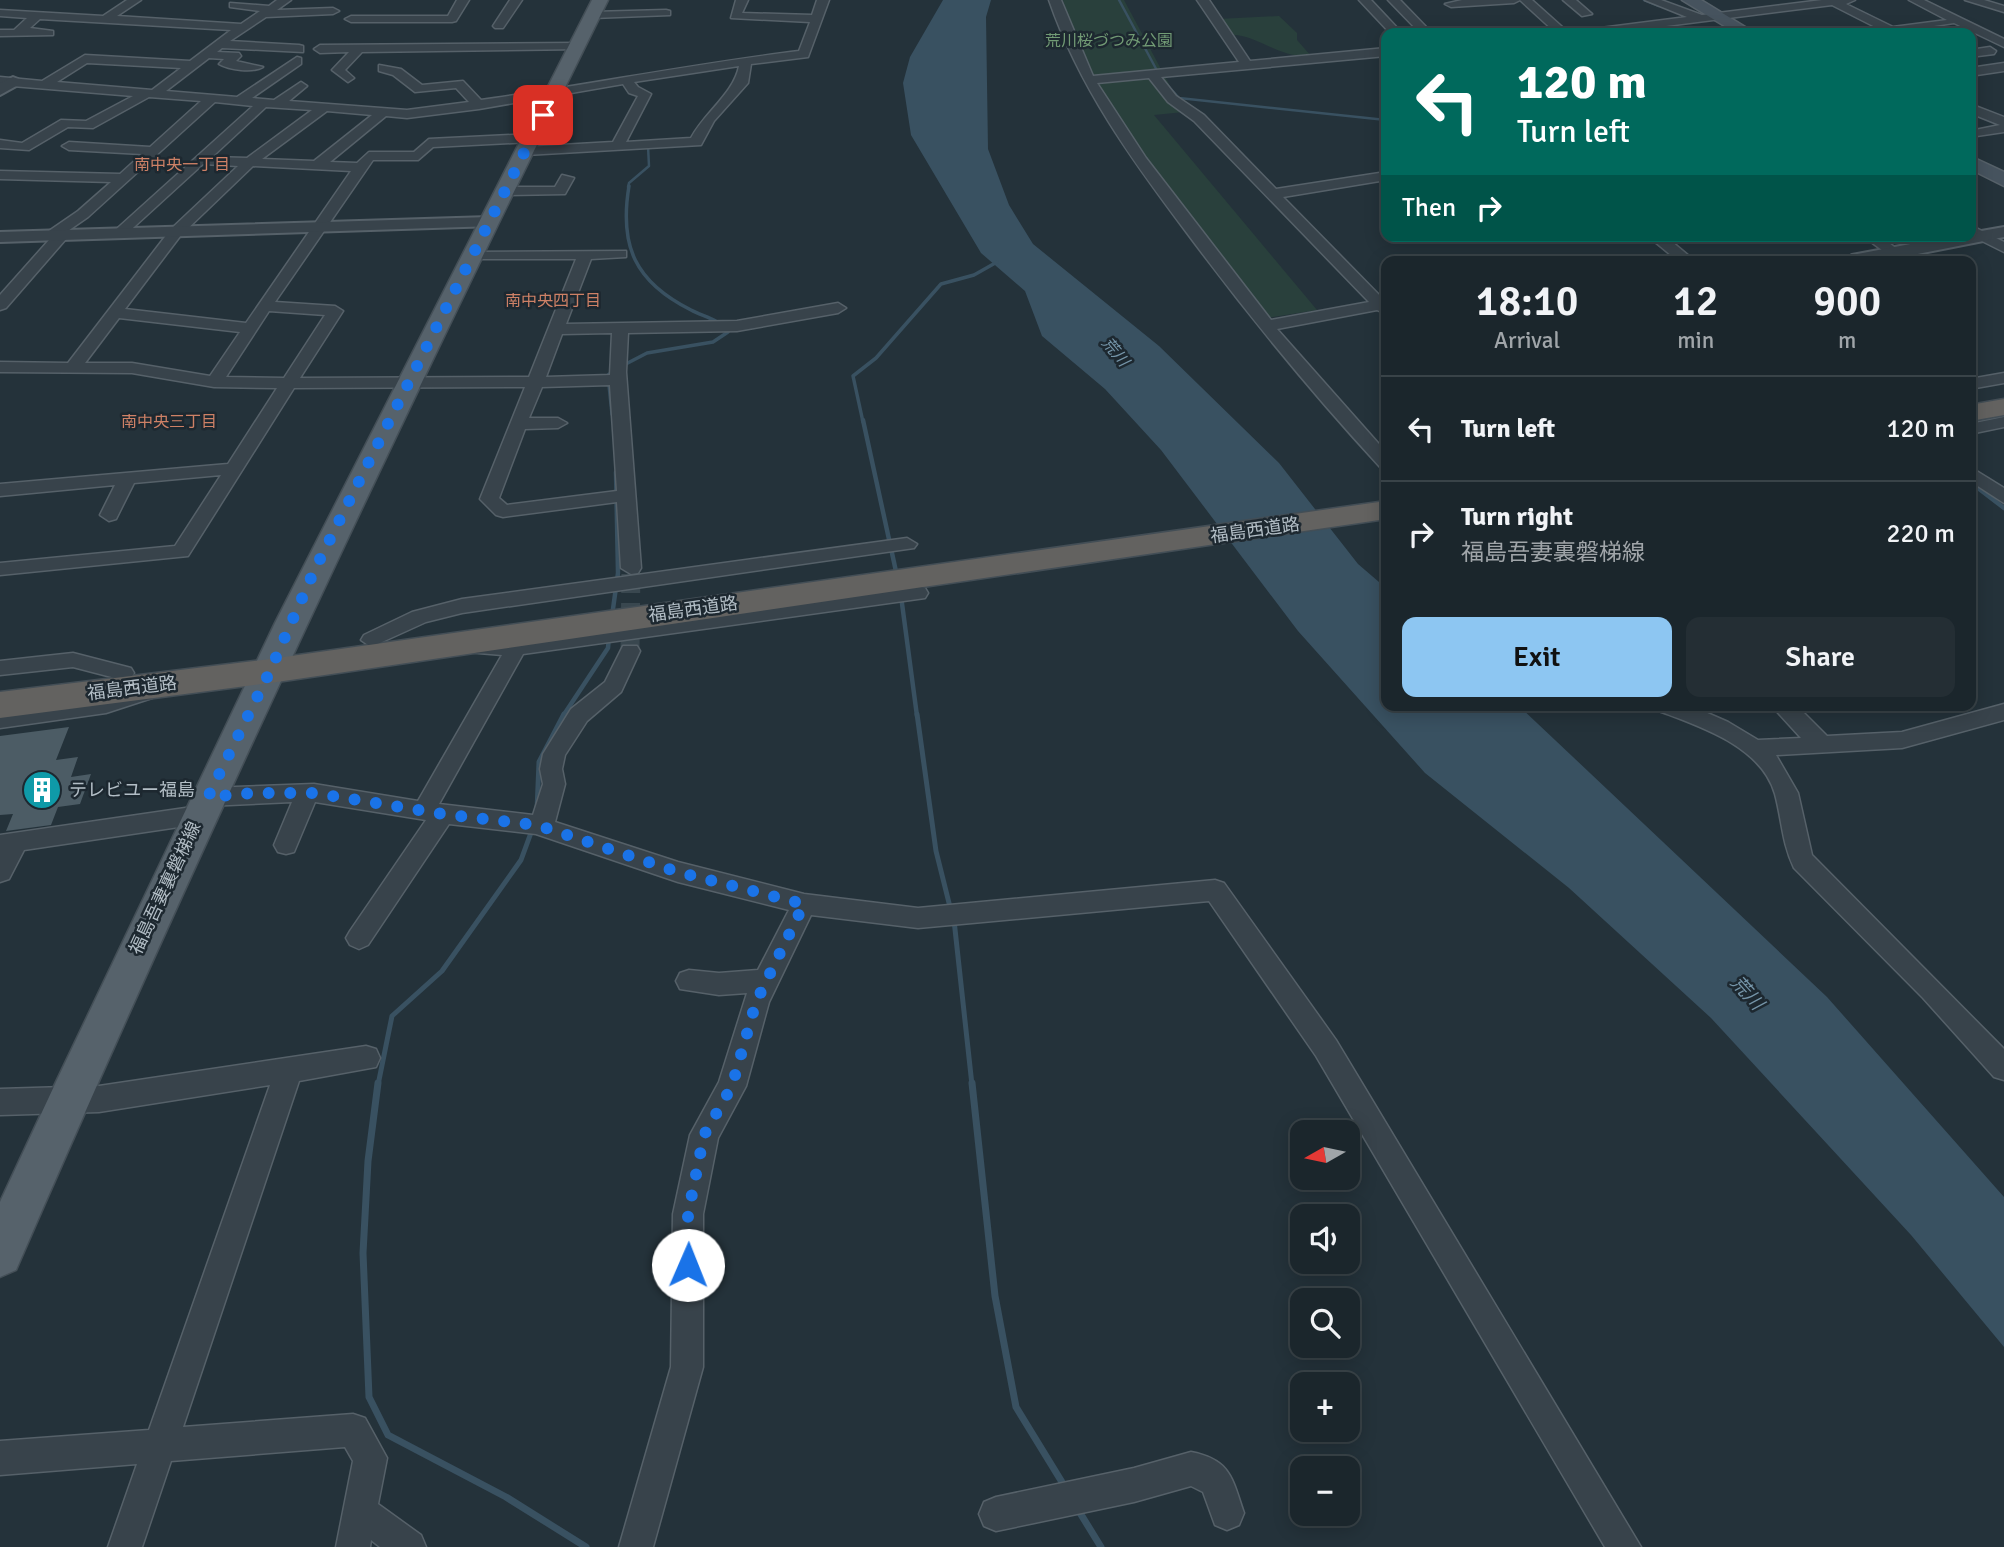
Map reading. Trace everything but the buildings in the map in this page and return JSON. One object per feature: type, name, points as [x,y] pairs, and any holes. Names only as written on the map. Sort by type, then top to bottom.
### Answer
[{"type":"highway","points":[[1976,398],[2004,392]]},
{"type":"highway","points":[[1976,412],[2004,407]]},
{"type":"highway","name":"福島西道路","points":[[0,688],[123,673],[274,662],[453,644],[774,590],[1381,497]]},
{"type":"highway","name":"福島西道路","points":[[0,705],[160,685],[370,640],[1381,511]]},
{"type":"main road","points":[[1690,0],[1711,17],[1736,28]]},
{"type":"main road","name":"福島吾妻裏磐梯線","points":[[0,1254],[69,1098],[314,571],[597,7]]},
{"type":"main road","points":[[1976,164],[2002,178]]},
{"type":"street","points":[[104,20],[135,0]]},
{"type":"street","points":[[88,125],[198,71],[206,55],[219,44],[285,0]]},
{"type":"street","points":[[320,49],[452,19],[463,0]]},
{"type":"street","points":[[499,26],[516,0]]},
{"type":"street","points":[[742,0],[735,16],[817,19]]},
{"type":"street","points":[[4,84],[151,93],[366,113],[408,114],[479,105],[746,61],[809,54],[823,0]]},
{"type":"street","points":[[1055,0],[1073,52],[1113,123],[1265,326],[1381,457]]},
{"type":"street","points":[[1203,0],[1248,65]]},
{"type":"street","points":[[1365,0],[1391,28]]},
{"type":"street","points":[[1394,0],[1421,28]]},
{"type":"street","points":[[1449,2],[1514,0]]},
{"type":"street","points":[[1525,0],[1557,28]]},
{"type":"street","points":[[1569,0],[1586,14]]},
{"type":"street","points":[[1651,0],[1711,17]]},
{"type":"street","points":[[1624,28],[1849,0]]},
{"type":"street","points":[[1915,0],[1974,28]]},
{"type":"street","points":[[1971,0],[2004,9]]},
{"type":"street","points":[[1832,1],[1884,28]]},
{"type":"street","points":[[1449,2],[1461,15]]},
{"type":"street","points":[[234,5],[266,11],[333,11]]},
{"type":"street","points":[[597,7],[666,13]]},
{"type":"street","points":[[348,78],[338,70],[376,37],[400,10]]},
{"type":"street","points":[[0,13],[242,27]]},
{"type":"street","points":[[0,33],[17,34],[37,15]]},
{"type":"street","points":[[351,19],[376,37],[429,49],[578,47]]},
{"type":"street","points":[[106,35],[126,21]]},
{"type":"street","points":[[1854,26],[1875,23]]},
{"type":"street","points":[[1917,28],[1949,23]]},
{"type":"street","points":[[1976,29],[2003,42]]},
{"type":"street","points":[[20,31],[49,33]]},
{"type":"street","points":[[263,46],[279,35]]},
{"type":"street","points":[[219,44],[263,46],[298,55],[237,102]]},
{"type":"street","points":[[417,66],[429,49]]},
{"type":"street","points":[[1976,53],[1990,51]]},
{"type":"street","points":[[1090,80],[1381,52]]},
{"type":"street","points":[[206,55],[235,56],[225,64],[257,67]]},
{"type":"street","points":[[44,85],[85,59],[239,75]]},
{"type":"street","points":[[214,382],[317,228],[369,156],[418,156],[429,143],[595,148],[696,142],[708,119],[742,83],[746,61]]},
{"type":"street","points":[[617,147],[645,94],[633,90],[633,64]]},
{"type":"street","points":[[1976,71],[2004,67]]},
{"type":"street","points":[[383,68],[397,72],[419,89],[459,84],[479,105]]},
{"type":"street","points":[[1152,74],[1172,99],[1199,118],[1381,305]]},
{"type":"street","points":[[118,234],[199,160],[269,104],[301,86]]},
{"type":"street","points":[[366,113],[386,94]]},
{"type":"street","points":[[0,305],[56,236],[211,99]]},
{"type":"street","points":[[74,366],[176,232],[249,163],[322,109]]},
{"type":"street","points":[[1976,110],[2004,122]]},
{"type":"street","points":[[1976,115],[2004,110]]},
{"type":"street","points":[[316,166],[381,114]]},
{"type":"street","points":[[2,146],[24,146],[66,123],[88,125],[94,129],[65,148],[154,151]]},
{"type":"street","points":[[1976,133],[2004,128]]},
{"type":"street","points":[[589,163],[595,148]]},
{"type":"street","points":[[199,160],[361,167]]},
{"type":"street","points":[[0,174],[124,178]]},
{"type":"street","points":[[1273,194],[1381,177]]},
{"type":"street","points":[[506,191],[560,191],[568,178]]},
{"type":"street","points":[[0,237],[489,222]]},
{"type":"street","points":[[1976,232],[2004,232]]},
{"type":"street","points":[[1976,232],[2004,248]]},
{"type":"street","points":[[1663,242],[1681,256]]},
{"type":"street","points":[[1879,242],[1895,253]]},
{"type":"street","points":[[1879,256],[1932,242]]},
{"type":"street","points":[[473,256],[621,254]]},
{"type":"street","points":[[585,255],[489,499],[503,511],[617,496]]},
{"type":"street","points":[[0,569],[181,552],[335,311],[266,306]]},
{"type":"street","points":[[1265,326],[1381,307]]},
{"type":"street","points":[[556,329],[737,326],[838,308]]},
{"type":"street","points":[[721,312],[737,326]]},
{"type":"street","points":[[115,313],[251,328]]},
{"type":"street","points":[[620,328],[614,376],[617,496],[631,568]]},
{"type":"street","points":[[2,369],[74,366],[132,368],[214,382],[288,383],[535,382],[614,376]]},
{"type":"street","points":[[1976,383],[2004,378]]},
{"type":"street","points":[[1976,428],[2004,422]]},
{"type":"street","points":[[518,424],[558,423]]},
{"type":"street","points":[[0,490],[232,469]]},
{"type":"street","points":[[1976,476],[2000,491]]},
{"type":"street","points":[[109,515],[127,478]]},
{"type":"street","points":[[1976,493],[2000,491]]},
{"type":"street","points":[[370,640],[419,617],[462,606],[907,544]]},
{"type":"street","points":[[453,644],[516,648],[918,593]]},
{"type":"street","points":[[359,938],[434,813],[516,648]]},
{"type":"street","points":[[536,825],[554,784],[551,769],[554,754],[579,715],[613,687],[630,651]]},
{"type":"street","points":[[0,668],[73,660],[123,673]]},
{"type":"street","points":[[0,720],[106,705],[134,698],[160,685]]},
{"type":"street","points":[[1680,711],[1757,748],[1772,767],[1785,792],[1791,839],[1803,861],[1932,990],[2004,1068]]},
{"type":"street","points":[[1788,711],[1822,746]]},
{"type":"street","points":[[1757,748],[1902,740],[2004,712]]},
{"type":"street","points":[[0,872],[9,843],[204,806],[253,793],[307,793],[434,813],[536,825],[678,872],[804,904],[928,918],[1215,890],[1326,1048],[1624,1547]]},
{"type":"street","points":[[286,845],[307,793]]},
{"type":"street","points":[[636,1547],[687,1367],[688,1214],[704,1135],[732,1086],[756,1002],[804,904]]},
{"type":"street","points":[[689,981],[719,984],[768,981]]},
{"type":"street","points":[[0,1101],[99,1099],[366,1058]]},
{"type":"street","points":[[125,1547],[290,1068]]},
{"type":"street","points":[[0,1458],[353,1430],[370,1458],[354,1547]]},
{"type":"street","points":[[996,1514],[1134,1485],[1191,1469],[1206,1472],[1216,1481],[1227,1513]]},
{"type":"street","points":[[360,1511],[409,1547]]},
{"type":"green space","name":"荒川桜づつみ公園","points":[[1063,0],[1124,0],[1184,112],[1154,115],[1317,310],[1267,318],[1121,124],[1079,52]]},
{"type":"green space","points":[[1279,16],[1297,33],[1297,40],[1311,56],[1288,54],[1240,35],[1230,35],[1218,19]]},
{"type":"water","name":"荒川","points":[[943,0],[991,0],[986,17],[988,149],[1009,205],[1033,244],[1159,346],[1279,463],[1358,564],[1381,584],[1381,711],[1524,711],[1827,997],[2004,1197],[2004,1347],[1911,1235],[1711,1018],[1569,888],[1425,773],[1298,631],[1161,450],[1105,389],[1042,336],[1025,291],[981,253],[911,135],[903,83],[910,57]]},
{"type":"waterway","points":[[1119,0],[1161,78],[1179,98],[1381,119]]},
{"type":"waterway","points":[[1644,0],[1659,6]]},
{"type":"waterway","points":[[628,187],[629,183],[649,166],[648,146]]},
{"type":"waterway","points":[[622,366],[647,353],[713,342],[728,332],[716,321],[672,299],[644,274],[629,244],[626,207],[629,186]]},
{"type":"waterway","points":[[1655,242],[1661,246]]},
{"type":"waterway","points":[[863,422],[853,376],[876,358],[941,284],[974,275],[997,262]]},
{"type":"waterway","points":[[612,414],[608,375],[614,371]]},
{"type":"waterway","points":[[863,420],[897,576]]},
{"type":"waterway","points":[[612,616],[618,573],[616,472]]},
{"type":"waterway","points":[[1976,487],[2004,508]]},
{"type":"waterway","points":[[901,596],[917,716]]},
{"type":"waterway","points":[[563,716],[608,648],[609,636]]},
{"type":"waterway","points":[[537,810],[539,762],[564,714]]},
{"type":"waterway","points":[[917,714],[936,851],[951,911]]},
{"type":"waterway","points":[[378,1085],[392,1016],[442,971],[521,860],[532,830]]},
{"type":"waterway","points":[[954,920],[972,1085]]},
{"type":"waterway","points":[[378,1083],[368,1161],[363,1253],[369,1397],[388,1435],[506,1497],[586,1547]]},
{"type":"waterway","points":[[972,1083],[995,1296],[1016,1407],[1065,1487]]},
{"type":"waterway","points":[[1077,1508],[1101,1547]]},
{"type":"tunnel","points":[[630,651],[631,568]]},
{"type":"place","name":"テレビユー福島","points":[[42,790]]},
{"type":"district","name":"南中央一丁目","points":[[182,165]]},
{"type":"district","name":"南中央四丁目","points":[[553,301]]},
{"type":"district","name":"南中央三丁目","points":[[169,422]]},
{"type":"route","points":[[543,115],[314,571],[270,671],[208,797],[253,793],[314,793],[443,814],[537,825],[678,872],[804,904],[756,1002],[732,1086],[704,1135],[688,1214],[688,1265]]}]
